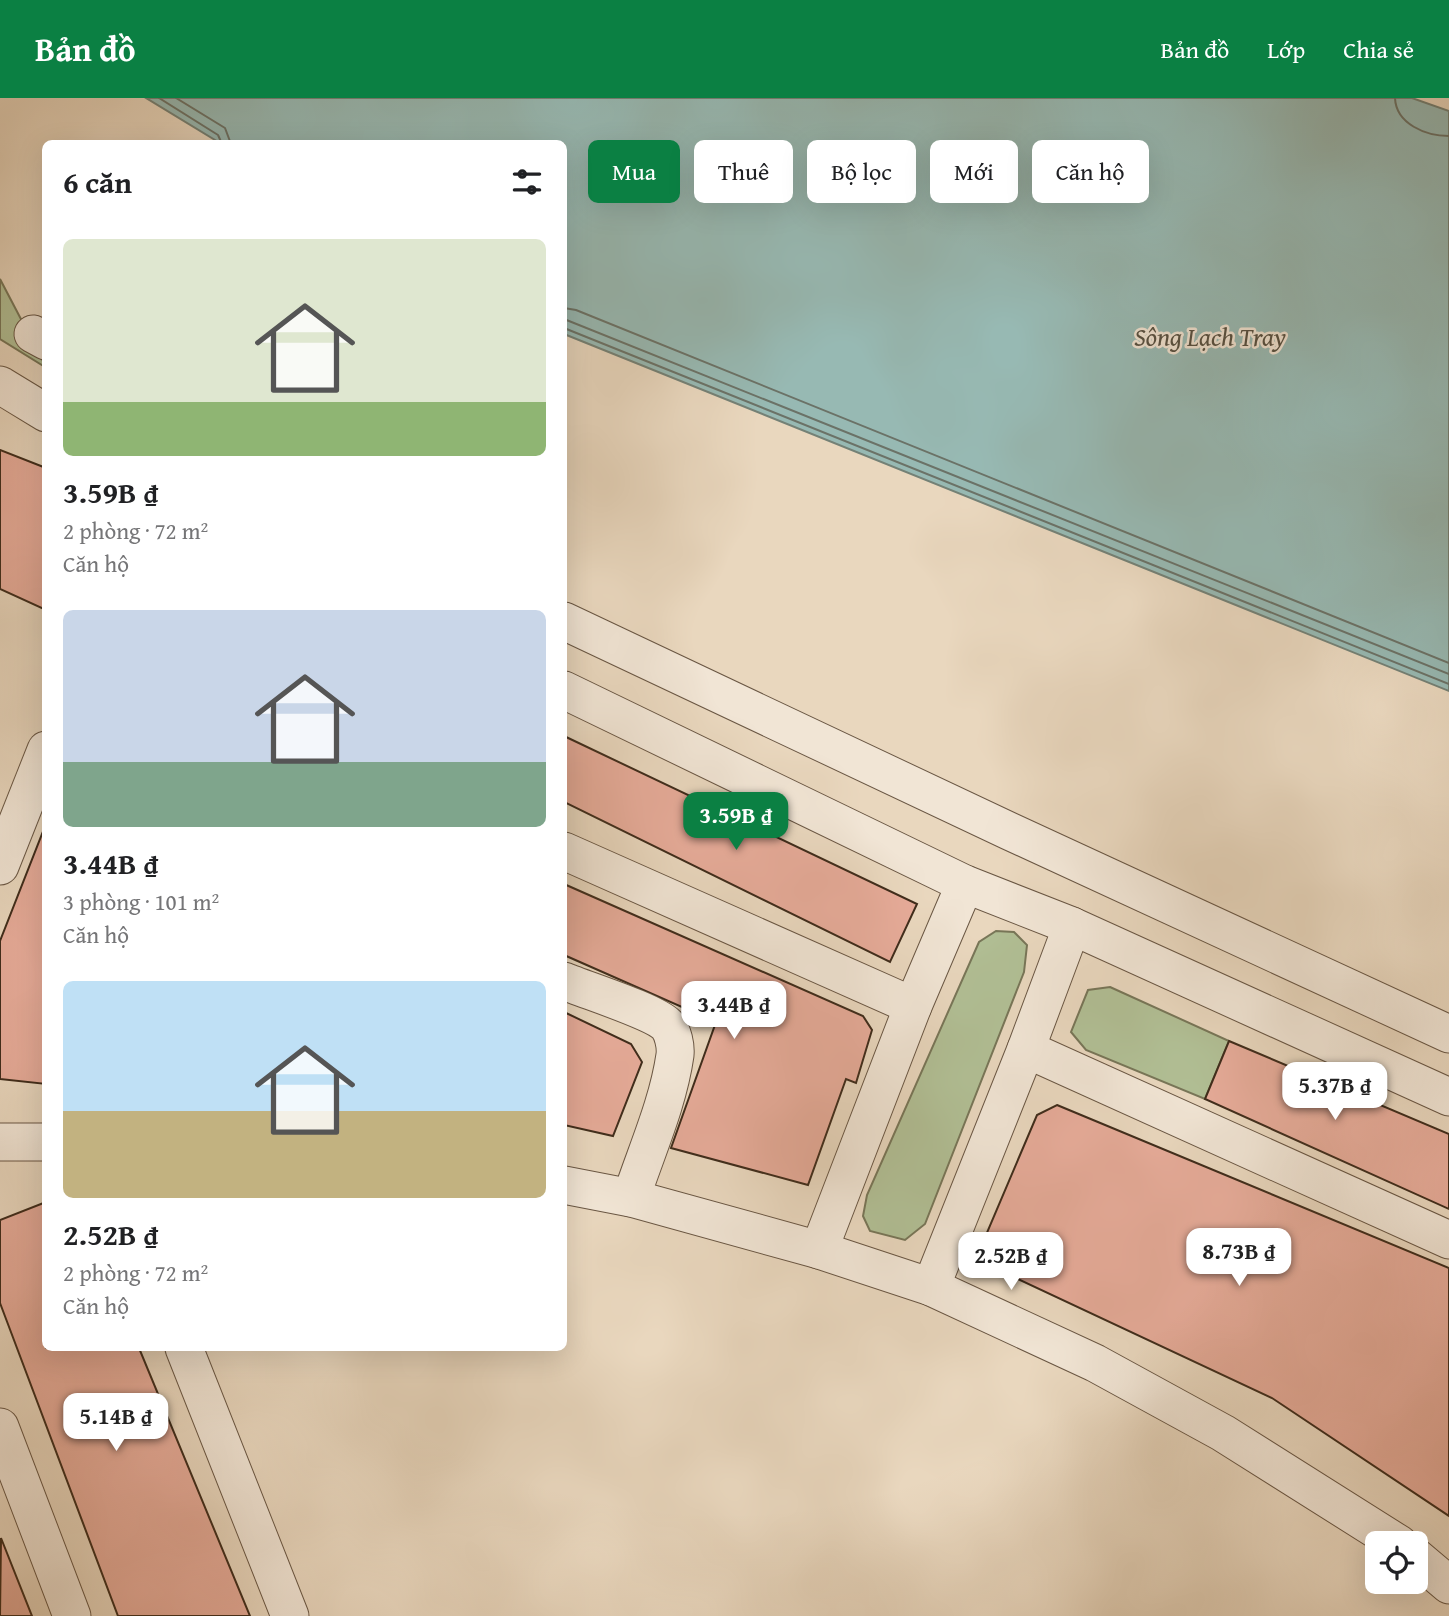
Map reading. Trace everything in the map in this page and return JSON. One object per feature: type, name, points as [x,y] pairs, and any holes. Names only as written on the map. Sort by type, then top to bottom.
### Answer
[{"type":"street","points":[[0,385],[42,411]]},
{"type":"street","points":[[567,622],[1021,837],[1449,1034]]},
{"type":"street","points":[[567,691],[965,884],[1072,926],[1449,1097]]},
{"type":"street","points":[[0,866],[42,760]]},
{"type":"street","points":[[567,852],[913,1006]]},
{"type":"street","points":[[819,1250],[913,1006],[965,884]]},
{"type":"street","points":[[931,1287],[1072,926]]},
{"type":"street","points":[[567,982],[653,1017],[666,1025],[674,1038],[676,1053],[662,1106],[631,1198]]},
{"type":"street","points":[[1026,1049],[1449,1240]]},
{"type":"street","points":[[0,1142],[42,1142]]},
{"type":"street","points":[[567,1186],[631,1198],[819,1250],[931,1287],[1095,1363],[1223,1433],[1378,1531]]},
{"type":"street","points":[[185,1351],[290,1616]]},
{"type":"street","points":[[0,1427],[72,1616]]},
{"type":"street","points":[[1428,1567],[1449,1585]]},
{"type":"green space","points":[[0,279],[42,359],[42,365],[0,339]]},
{"type":"green space","points":[[996,931],[1014,932],[1027,945],[1024,972],[925,1224],[905,1240],[870,1231],[863,1216],[867,1195],[979,942]]},
{"type":"green space","points":[[1110,987],[1229,1041],[1205,1099],[1086,1050],[1071,1032],[1088,990]]},
{"type":"water","name":"Sông Lạch Tray","points":[[146,98],[1412,98],[1449,111],[1449,691],[567,335],[567,140],[215,140]]},
{"type":"building","points":[[0,450],[42,466],[42,608],[0,589]]},
{"type":"building","points":[[567,737],[917,904],[890,962],[567,803]]},
{"type":"building","points":[[42,834],[42,1084],[0,1079],[0,941]]},
{"type":"building","points":[[567,885],[863,1016],[872,1030],[856,1083],[846,1079],[808,1185],[671,1148],[716,1022],[567,956]]},
{"type":"building","points":[[567,1013],[631,1044],[642,1062],[613,1136],[567,1126]]},
{"type":"building","points":[[1229,1041],[1449,1134],[1449,1209],[1205,1099]]},
{"type":"building","points":[[1057,1105],[1449,1268],[1449,1516],[1272,1398],[990,1266],[983,1242],[1037,1115]]},
{"type":"building","points":[[42,1204],[42,1351],[140,1351],[250,1616],[118,1616],[0,1303],[0,1220]]},
{"type":"building","points":[[1,1538],[32,1616],[0,1616]]}]
